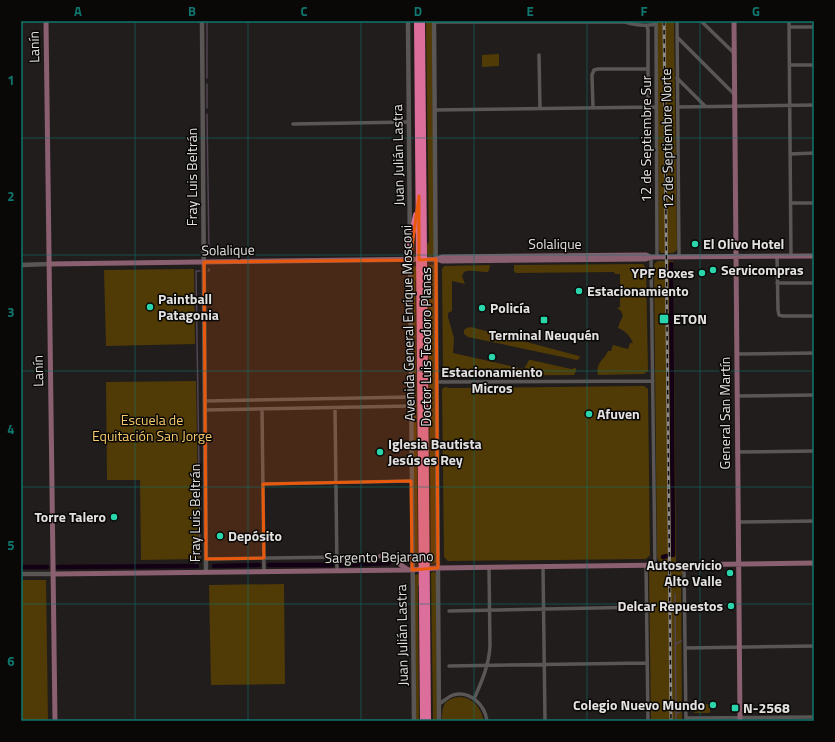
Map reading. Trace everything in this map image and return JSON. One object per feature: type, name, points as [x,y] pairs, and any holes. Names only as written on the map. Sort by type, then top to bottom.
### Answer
[{"type":"highway","name":"Avenida General Enrique Mosconi","points":[[417,21],[419,196],[422,260]]},
{"type":"highway","name":"Avenida General Enrique Mosconi","points":[[422,21],[424,569],[423,721]]},
{"type":"highway","points":[[410,244],[419,196]]},
{"type":"highway","name":"Avenida General Enrique Mosconi","points":[[424,569],[428,721]]},
{"type":"main road","name":"Lanín","points":[[46,21],[55,721]]},
{"type":"main road","name":"General San Martín","points":[[734,21],[740,719]]},
{"type":"main road","name":"Solalique","points":[[49,264],[410,260],[646,260],[651,257],[814,256]]},
{"type":"main road","points":[[382,556],[392,559],[410,570]]},
{"type":"main road","name":"Sargento Bejarano","points":[[53,574],[410,570],[489,567],[814,564]]},
{"type":"street","name":"Fray Luis Beltrán","points":[[202,21],[206,572]]},
{"type":"street","name":"Juan Julián Lastra","points":[[408,21],[412,481],[412,556],[410,570],[414,721]]},
{"type":"street","points":[[434,22],[624,21],[633,25],[647,26],[656,23]]},
{"type":"street","name":"12 de Septiembre Norte","points":[[676,21],[679,257]]},
{"type":"street","points":[[701,21],[734,53]]},
{"type":"street","points":[[789,21],[791,256]]},
{"type":"street","name":"Doctor Luis Teodoro Planas","points":[[434,22],[439,721]]},
{"type":"street","name":"12 de Septiembre Sur","points":[[656,23],[658,257]]},
{"type":"street","points":[[647,26],[648,107]]},
{"type":"street","points":[[789,27],[814,27]]},
{"type":"street","points":[[677,37],[735,94]]},
{"type":"street","points":[[539,55],[540,108]]},
{"type":"street","points":[[790,65],[814,65]]},
{"type":"street","points":[[593,108],[592,75],[594,70],[648,69]]},
{"type":"street","points":[[677,78],[705,106]]},
{"type":"street","points":[[678,107],[814,105]]},
{"type":"street","points":[[435,110],[656,107]]},
{"type":"street","points":[[293,124],[409,122]]},
{"type":"street","points":[[790,154],[814,153]]},
{"type":"street","points":[[791,203],[814,203]]},
{"type":"street","points":[[777,256],[779,315],[814,316]]},
{"type":"street","points":[[651,257],[655,565]]},
{"type":"street","name":"Solalique","points":[[21,265],[49,264]]},
{"type":"street","points":[[777,283],[814,283]]},
{"type":"street","points":[[737,354],[814,353]]},
{"type":"street","points":[[437,382],[653,381]]},
{"type":"street","points":[[737,396],[814,395]]},
{"type":"street","points":[[205,401],[411,397]]},
{"type":"street","points":[[205,410],[411,406]]},
{"type":"street","points":[[335,408],[337,571]]},
{"type":"street","points":[[262,409],[264,572]]},
{"type":"street","points":[[738,452],[814,451]]},
{"type":"street","points":[[263,484],[412,481]]},
{"type":"street","points":[[738,522],[814,521]]},
{"type":"street","name":"Sargento Bejarano","points":[[206,559],[412,556]]},
{"type":"street","points":[[646,565],[648,721]]},
{"type":"street","points":[[684,565],[686,720],[814,717]]},
{"type":"street","points":[[474,699],[488,665],[490,651],[489,567]]},
{"type":"street","points":[[543,567],[545,721]]},
{"type":"street","name":"Sargento Bejarano","points":[[21,574],[53,574]]},
{"type":"street","points":[[449,611],[646,607]]},
{"type":"street","points":[[685,648],[814,646]]},
{"type":"street","points":[[449,666],[647,662]]},
{"type":"street","points":[[439,704],[449,697],[463,694],[474,699],[485,713],[487,721]]},
{"type":"highlighted area","points":[[419,196],[419,260],[436,259],[438,568],[412,570],[411,481],[263,484],[264,558],[206,559],[204,262],[410,260]]},
{"type":"green space","points":[[426,21],[432,21],[434,255],[429,257],[427,254],[426,245],[429,242]]},
{"type":"green space","points":[[657,21],[674,21],[677,249],[673,253],[661,253],[659,249]]},
{"type":"green space","points":[[499,54],[499,66],[482,67],[482,55]]},
{"type":"green space","points":[[658,261],[673,261],[676,562],[661,562],[657,557],[654,266]]},
{"type":"green space","points":[[643,264],[646,268],[648,371],[644,374],[598,375],[597,371],[608,351],[611,351],[613,345],[628,349],[630,343],[633,343],[627,334],[618,328],[623,316],[621,311],[617,308],[620,307],[620,274],[615,274],[614,272],[516,273],[514,271],[514,265]]},
{"type":"green space","points":[[429,265],[434,266],[436,562],[433,563],[431,562],[429,556],[431,551]]},
{"type":"green space","points":[[490,265],[488,272],[464,272],[462,276],[465,284],[452,281],[452,311],[448,313],[448,317],[454,338],[453,353],[524,369],[529,360],[571,369],[576,368],[574,375],[445,376],[443,373],[442,269],[444,266]]},
{"type":"green space","points":[[415,266],[417,267],[417,278],[415,281],[418,562],[416,563],[412,268]]},
{"type":"green space","name":"Paintball Patagonia","points":[[194,269],[195,344],[106,346],[104,270]]},
{"type":"green space","points":[[471,327],[579,356],[580,358],[577,360],[468,337],[464,334],[464,330]]},
{"type":"green space","name":"Escuela de Equitación San Jorge","points":[[196,381],[199,559],[141,560],[140,480],[107,480],[106,382]]},
{"type":"green space","points":[[644,386],[648,389],[650,555],[646,559],[448,561],[444,557],[442,389],[445,387]]},
{"type":"green space","points":[[682,570],[683,574],[681,575],[682,721],[651,721],[649,571]]},
{"type":"green space","points":[[434,571],[436,574],[437,721],[433,721],[431,573]]},
{"type":"green space","points":[[417,574],[419,575],[420,584],[418,586],[419,721],[416,721],[414,576]]},
{"type":"green space","points":[[21,580],[46,580],[48,721],[21,721]]},
{"type":"green space","points":[[284,584],[285,684],[211,685],[209,585]]},
{"type":"green space","points":[[464,697],[476,704],[484,721],[442,721],[444,704],[454,698]]},
{"type":"green space","points":[[694,704],[710,704],[710,713],[694,713]]},
{"type":"waterway","points":[[207,22],[207,78]]},
{"type":"waterway","points":[[207,84],[207,108]]},
{"type":"waterway","points":[[207,114],[209,253]]},
{"type":"waterway","points":[[670,555],[673,555],[671,264]]},
{"type":"waterway","points":[[199,471],[196,271],[200,271]]},
{"type":"waterway","points":[[193,566],[200,559],[199,477]]},
{"type":"waterway","points":[[663,557],[667,556]]},
{"type":"waterway","points":[[341,565],[389,563]]},
{"type":"waterway","points":[[214,566],[259,565]]},
{"type":"waterway","points":[[269,565],[332,565]]},
{"type":"waterway","points":[[58,567],[197,566]]},
{"type":"waterway","points":[[21,567],[47,567]]},
{"type":"waterway","points":[[675,594],[676,721]]},
{"type":"waterway","points":[[676,644],[681,641]]},
{"type":"waterway","points":[[676,714],[681,711]]},
{"type":"railway","points":[[664,21],[671,721]]},
{"type":"place","name":"El Olivo Hotel","points":[[695,244]]},
{"type":"place","name":"Servicompras","points":[[713,270]]},
{"type":"place","name":"YPF Boxes","points":[[702,273]]},
{"type":"place","name":"Estacionamiento","points":[[579,291]]},
{"type":"place","name":"Paintball Patagonia","points":[[150,307]]},
{"type":"place","name":"Policía","points":[[482,308]]},
{"type":"place","name":"ETON","points":[[664,319]]},
{"type":"place","name":"Terminal Neuquén","points":[[544,320]]},
{"type":"place","name":"Estacionamiento Micros","points":[[492,357]]},
{"type":"place","name":"Afuven","points":[[589,414]]},
{"type":"place","name":"Iglesia Bautista Jesús es Rey","points":[[380,452]]},
{"type":"place","name":"Torre Talero","points":[[114,517]]},
{"type":"place","name":"Depósito","points":[[220,536]]},
{"type":"place","name":"Autoservicio Alto Valle","points":[[730,573]]},
{"type":"place","name":"Delcar Repuestos","points":[[731,606]]},
{"type":"place","name":"Colegio Nuevo Mundo","points":[[713,705]]},
{"type":"place","name":"N-2568","points":[[735,708]]}]
